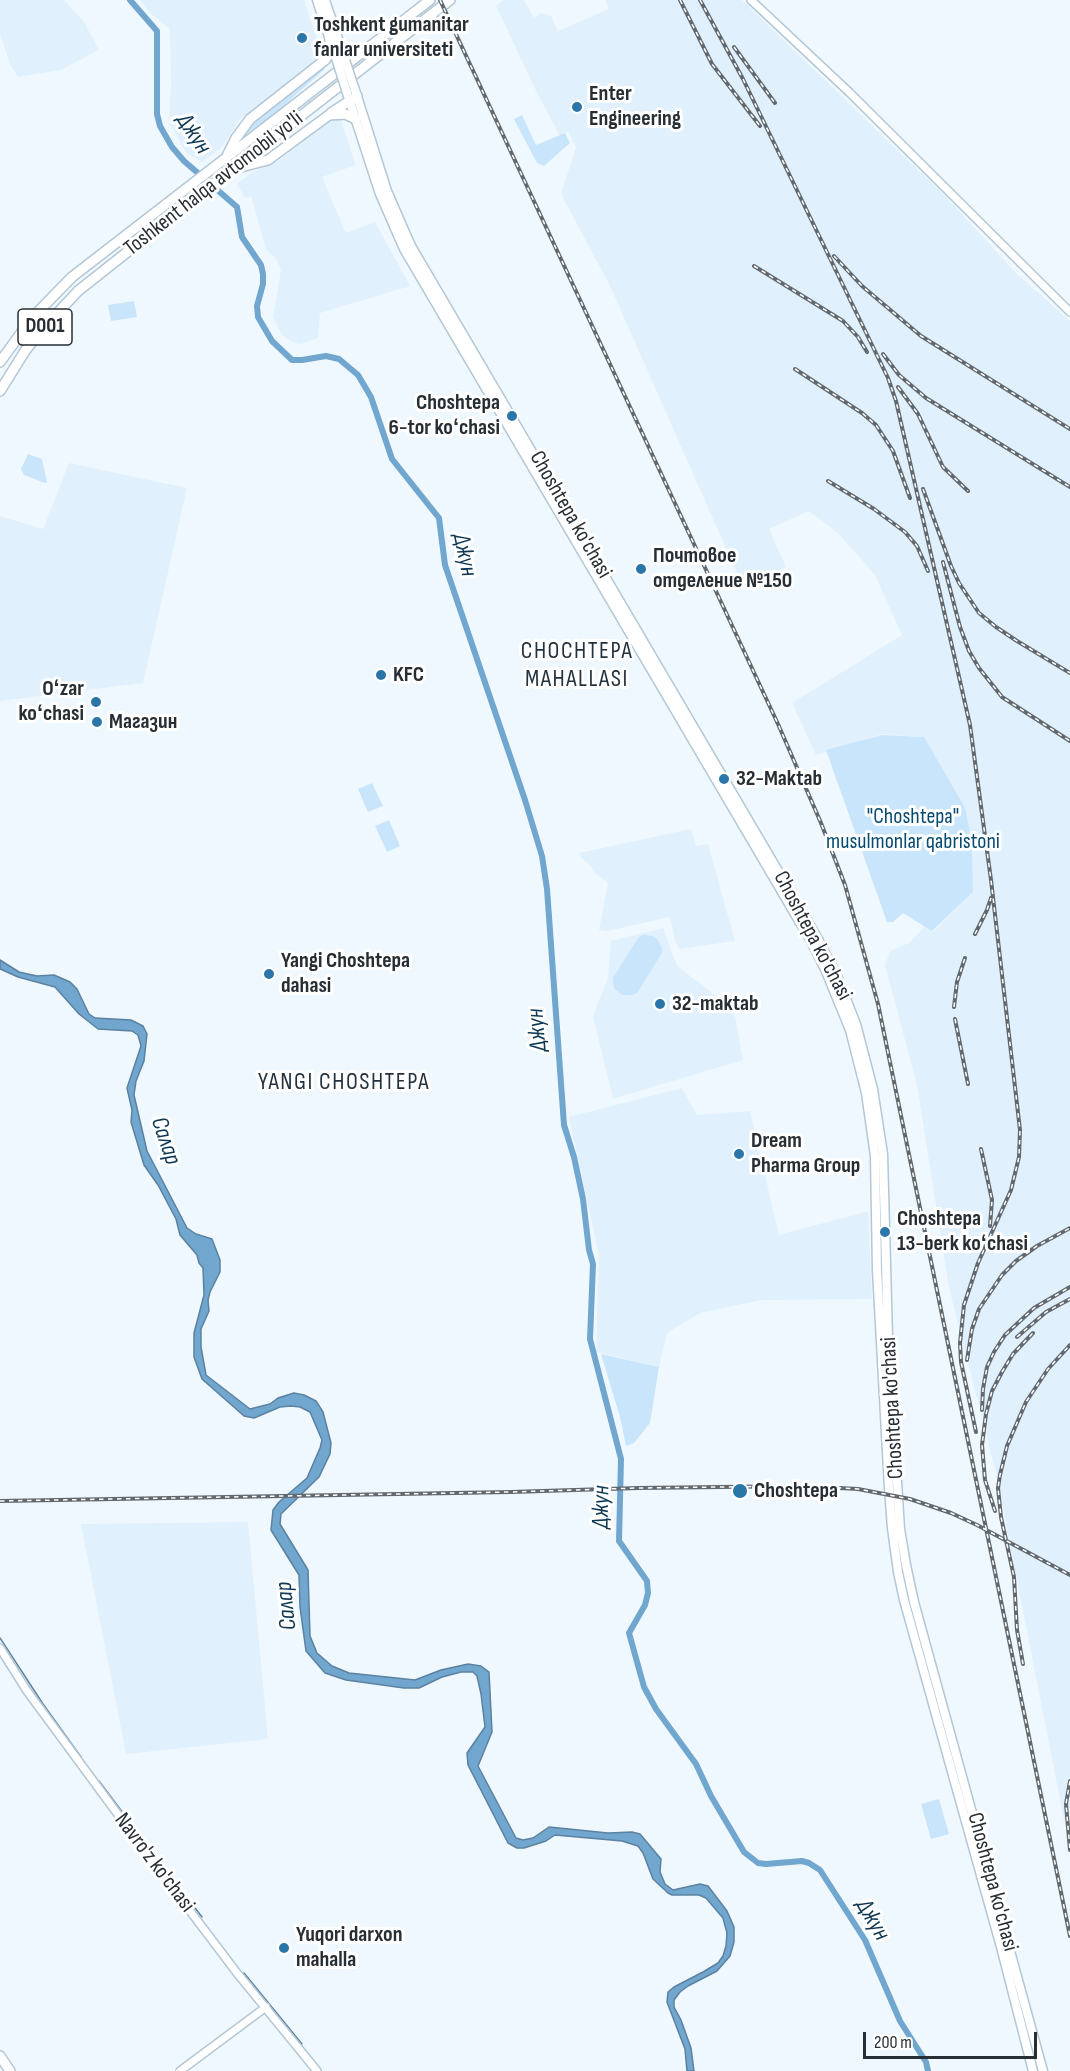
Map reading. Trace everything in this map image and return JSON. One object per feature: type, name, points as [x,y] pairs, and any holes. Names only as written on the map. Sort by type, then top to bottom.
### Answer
[{"type":"highway","name":"Toshkent halqa avtomobil yo'li","points":[[0,362],[20,333],[45,304],[92,260],[430,0]]},
{"type":"highway","name":"Toshkent halqa avtomobil yo'li","points":[[0,391],[39,333],[78,291],[101,271],[450,0]]},
{"type":"highway","points":[[226,158],[236,138],[250,119],[325,60],[330,52],[330,38]]},
{"type":"highway","points":[[235,169],[268,160],[353,96]]},
{"type":"highway","points":[[329,115],[345,114],[356,119]]},
{"type":"highway","points":[[0,2056],[10,2071]]},
{"type":"main road","name":"Choshtepa ko'chasi","points":[[317,0],[330,38],[340,56]]},
{"type":"main road","name":"Choshtepa ko'chasi","points":[[325,0],[353,96],[396,214],[411,246],[460,337],[660,676],[833,978],[856,1024],[866,1057],[883,1154],[888,1338],[900,1529],[906,1565],[914,1602],[1043,2071]]},
{"type":"main road","name":"Choshtepa ko'chasi","points":[[353,96],[356,119],[389,218],[421,281],[460,337]]},
{"type":"main road","name":"Choshtepa ko'chasi","points":[[833,978],[858,1061],[874,1146],[877,1269],[889,1488],[898,1572],[907,1612],[1034,2071]]},
{"type":"street","points":[[751,0],[850,93],[1070,312]]},
{"type":"street","name":"Navro'z ko'chasi","points":[[0,1648],[27,1691],[143,1849],[317,2071]]},
{"type":"street","points":[[180,2071],[266,2007]]},
{"type":"shaded area","points":[[0,0],[64,0],[84,22],[99,50],[61,70],[18,77],[10,64],[0,34]]},
{"type":"shaded area","points":[[140,0],[304,0],[323,56],[239,120],[221,148],[202,162],[186,153],[169,122],[170,29],[150,13]]},
{"type":"shaded area","points":[[503,0],[524,0],[534,18],[541,13],[551,16],[558,31],[609,9],[605,0],[742,0],[947,198],[1016,273],[1070,321],[1070,1806],[1064,1820],[996,1473],[949,1288],[917,1085],[885,965],[890,951],[909,943],[925,926],[933,932],[973,892],[972,841],[924,737],[882,734],[816,755],[792,703],[902,635],[875,575],[838,533],[809,511],[769,529],[786,567],[744,589],[610,286],[561,194],[576,147],[568,131],[560,136],[538,95],[496,6]]},
{"type":"shaded area","points":[[331,120],[341,120],[356,165],[322,177],[346,233],[375,222],[410,286],[320,313],[318,338],[300,344],[282,335],[273,317],[281,270],[275,257],[266,250],[251,196],[245,198],[237,184],[249,174],[278,161]]},
{"type":"shaded area","points":[[69,463],[187,488],[143,683],[0,701],[0,516],[43,529]]},
{"type":"shaded area","points":[[691,829],[696,846],[708,844],[735,941],[679,949],[670,917],[608,931],[599,930],[608,883],[595,873],[579,853]]},
{"type":"shaded area","name":"32-maktab","points":[[663,928],[677,966],[710,991],[735,1016],[743,1060],[613,1099],[593,1016],[608,978],[611,941]]},
{"type":"shaded area","points":[[682,1088],[697,1115],[750,1111],[779,1235],[868,1211],[872,1299],[762,1300],[700,1313],[667,1333],[659,1367],[596,1352],[599,1255],[569,1117]]},
{"type":"shaded area","points":[[248,1522],[268,1739],[126,1754],[81,1524]]},
{"type":"green space","points":[[326,68],[273,115],[240,139],[254,123],[317,72]]},
{"type":"green space","points":[[522,115],[536,145],[565,133],[570,143],[544,166],[537,163],[514,119]]},
{"type":"green space","points":[[134,301],[137,317],[111,321],[108,305]]},
{"type":"green space","points":[[28,454],[42,459],[47,482],[24,475],[21,469]]},
{"type":"green space","name":"\"Choshtepa\" musulmonlar qabristoni","points":[[882,735],[924,737],[965,808],[972,841],[973,892],[932,931],[903,913],[893,922],[887,922],[826,750]]},
{"type":"green space","points":[[372,783],[383,806],[368,812],[358,789]]},
{"type":"green space","points":[[389,820],[400,846],[387,852],[375,826]]},
{"type":"green space","points":[[643,935],[657,939],[662,953],[637,993],[622,995],[614,988],[613,978],[638,938]]},
{"type":"green space","points":[[601,1354],[659,1367],[650,1423],[634,1443],[626,1446],[620,1417]]},
{"type":"green space","points":[[939,1799],[949,1834],[931,1839],[921,1804]]},
{"type":"water","name":"Салар","points":[[0,960],[19,972],[37,976],[54,975],[70,982],[77,989],[89,1014],[95,1018],[131,1020],[143,1026],[147,1034],[144,1061],[136,1081],[134,1095],[147,1151],[187,1228],[196,1234],[212,1239],[220,1260],[220,1272],[210,1292],[209,1311],[201,1329],[201,1347],[206,1375],[250,1409],[270,1404],[278,1398],[294,1393],[316,1401],[323,1412],[331,1443],[330,1454],[319,1477],[281,1514],[280,1524],[308,1570],[310,1636],[317,1653],[332,1666],[349,1673],[415,1680],[441,1670],[468,1664],[481,1666],[489,1672],[492,1732],[478,1766],[516,1838],[523,1840],[533,1838],[549,1827],[640,1834],[661,1859],[660,1872],[665,1884],[673,1890],[700,1884],[708,1886],[727,1911],[734,1927],[734,1942],[730,1956],[717,1971],[688,1986],[674,2000],[674,2007],[691,2048],[694,2071],[687,2071],[685,2049],[667,2002],[668,1992],[674,1987],[718,1963],[723,1956],[727,1933],[723,1918],[706,1898],[699,1895],[668,1893],[653,1879],[638,1846],[622,1841],[555,1835],[546,1841],[524,1848],[517,1848],[508,1843],[468,1765],[467,1753],[485,1727],[481,1694],[477,1676],[473,1672],[461,1672],[442,1677],[419,1688],[404,1688],[346,1680],[325,1673],[306,1651],[300,1607],[299,1575],[271,1530],[273,1510],[307,1478],[320,1448],[322,1440],[310,1412],[291,1406],[280,1407],[254,1418],[244,1416],[202,1379],[194,1357],[194,1333],[204,1295],[203,1268],[197,1255],[180,1235],[176,1219],[158,1185],[144,1165],[131,1122],[132,1110],[127,1088],[141,1046],[138,1035],[132,1031],[98,1029],[79,1014],[55,987],[18,977],[0,969]]},
{"type":"waterway","name":"Джун","points":[[130,0],[157,31],[157,114],[160,126],[172,147],[184,161],[237,207],[242,237],[261,265],[263,284],[257,306],[258,317],[272,341],[292,360],[326,356],[339,359],[358,375],[371,397],[392,459],[439,518],[445,565],[525,800],[542,856],[547,889],[564,1125],[583,1199],[589,1250],[593,1264],[590,1339],[621,1459],[619,1541],[647,1581],[648,1593],[645,1605],[629,1633],[644,1687],[656,1709],[696,1764],[711,1796],[744,1852],[758,1863],[802,1861],[820,1870],[865,1940],[900,2021],[926,2062],[928,2071]]},
{"type":"waterway","points":[[0,1638],[81,1757]]},
{"type":"waterway","points":[[99,1781],[150,1849]]},
{"type":"waterway","points":[[157,1858],[202,1917]]},
{"type":"waterway","points":[[244,1973],[302,2044]]},
{"type":"railway","points":[[440,0],[778,724],[845,885],[878,1004],[1070,1936]]},
{"type":"railway","points":[[680,0],[712,64],[760,126]]},
{"type":"railway","points":[[700,0],[743,79],[888,378],[896,401],[970,725],[991,880],[1020,1130],[1019,1157],[1011,1190],[978,1263],[964,1305],[960,1343],[961,1362],[976,1432]]},
{"type":"railway","points":[[734,47],[775,103]]},
{"type":"railway","points":[[834,256],[862,286],[921,336],[1070,429]]},
{"type":"railway","points":[[754,266],[843,321],[858,337],[867,352]]},
{"type":"railway","points":[[883,354],[899,375],[926,398],[1070,487]]},
{"type":"railway","points":[[795,369],[862,413],[876,425],[893,451],[910,498]]},
{"type":"railway","points":[[898,387],[918,414],[943,467],[968,491]]},
{"type":"railway","points":[[828,481],[874,509],[905,532],[917,546],[928,571]]},
{"type":"railway","points":[[923,489],[951,566],[959,583],[979,613],[1017,641],[1070,673]]},
{"type":"railway","points":[[943,562],[960,627],[969,651],[979,668],[1002,697],[1070,741]]},
{"type":"railway","points":[[975,934],[991,898]]},
{"type":"railway","points":[[954,1007],[957,982],[965,958]]},
{"type":"railway","points":[[955,1019],[968,1084]]},
{"type":"railway","points":[[981,1149],[992,1200],[990,1226]]},
{"type":"railway","points":[[967,1360],[972,1329],[979,1309],[1002,1275],[1016,1261],[1037,1246],[1070,1228]]},
{"type":"railway","points":[[982,1410],[987,1367],[1005,1335],[1034,1308],[1070,1287]]},
{"type":"railway","points":[[1017,1337],[1046,1312],[1070,1299]]},
{"type":"railway","points":[[995,1511],[985,1480],[982,1445],[986,1414],[992,1391],[1002,1372],[1013,1354],[1033,1333]]},
{"type":"railway","points":[[1023,1664],[1017,1630],[1014,1577],[1001,1517],[998,1488],[1007,1446],[1026,1402],[1048,1369],[1070,1345]]},
{"type":"railway","points":[[0,1501],[638,1488],[802,1486],[858,1489],[910,1499],[951,1513],[1070,1575]]},
{"type":"railway","points":[[1070,1781],[1066,1804],[1070,1850]]},
{"type":"place","name":"Toshkent gumanitar fanlar universiteti","points":[[302,38]]},
{"type":"place","name":"Enter Engineering","points":[[577,107]]},
{"type":"place","name":"Choshtepa 6-tor koʻchasi","points":[[512,416]]},
{"type":"place","name":"Почтовое отделение №150","points":[[641,569]]},
{"type":"place","name":"KFC","points":[[381,675]]},
{"type":"place","name":"Oʻzar koʻchasi","points":[[96,702]]},
{"type":"place","name":"Магазин","points":[[97,722]]},
{"type":"place","name":"32-Maktab","points":[[724,779]]},
{"type":"place","name":"Yangi Choshtepa dahasi","points":[[269,974]]},
{"type":"place","name":"32-maktab","points":[[660,1004]]},
{"type":"place","name":"Dream Pharma Group","points":[[739,1154]]},
{"type":"place","name":"Choshtepa 13-berk koʻchasi","points":[[885,1232]]},
{"type":"place","name":"Choshtepa","points":[[740,1491]]},
{"type":"place","name":"Yuqori darxon mahalla","points":[[284,1948]]},
{"type":"district","name":"CHOCHTEPA MAHALLASI","points":[[577,666]]},
{"type":"district","name":"YANGI CHOSHTEPA","points":[[344,1083]]}]
